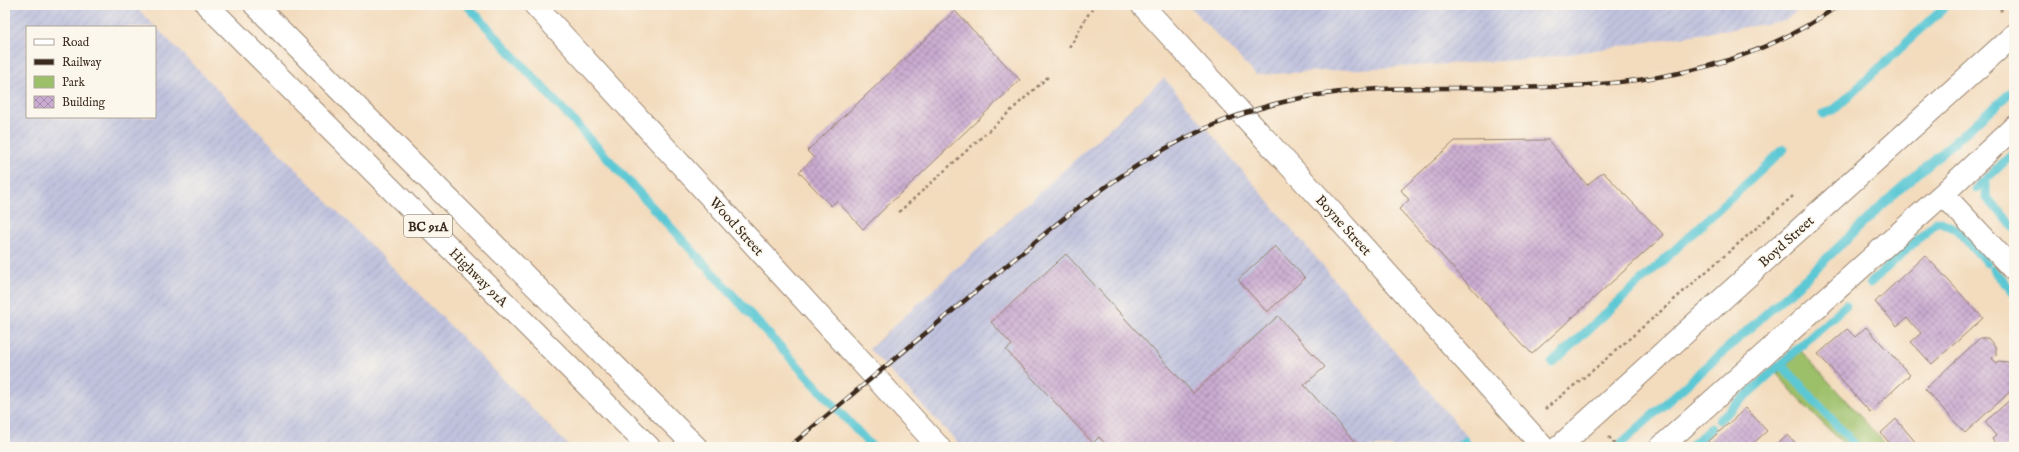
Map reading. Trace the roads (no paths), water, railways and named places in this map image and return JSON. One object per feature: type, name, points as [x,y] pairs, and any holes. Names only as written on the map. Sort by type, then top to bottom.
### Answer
[{"type":"main road","name":"Highway 91A","points":[[207,5],[649,447]]},
{"type":"main road","name":"BC 91A","points":[[255,5],[696,447]]},
{"type":"main road","name":"Wood Street","points":[[535,5],[939,447]]},
{"type":"main road","name":"Boyne Street","points":[[1142,5],[1323,202],[1543,447]]},
{"type":"main road","name":"Boyd Street","points":[[1559,447],[2014,35]]},
{"type":"main road","points":[[1661,447],[1944,194],[2014,127]]},
{"type":"main road","points":[[1944,194],[2014,270]]},
{"type":"waterway","points":[[467,5],[872,447]]},
{"type":"waterway","points":[[1823,114],[1835,109],[1947,5]]},
{"type":"waterway","points":[[1617,447],[1807,277],[1893,195],[2014,90]]},
{"type":"waterway","points":[[1552,363],[1784,149]]},
{"type":"waterway","points":[[2014,153],[1986,179],[1986,197],[2014,227]]},
{"type":"waterway","points":[[1976,188],[1986,179]]},
{"type":"waterway","points":[[1870,283],[1938,221],[1956,229],[1987,263]]},
{"type":"waterway","points":[[1993,270],[2014,293]]},
{"type":"waterway","points":[[1719,420],[1846,305]]},
{"type":"waterway","points":[[1781,364],[1857,447]]},
{"type":"waterway","points":[[1690,447],[1711,428]]},
{"type":"waterway","points":[[1458,447],[1465,441]]},
{"type":"railway","points":[[789,447],[1083,203],[1154,155],[1192,135],[1232,118],[1298,98],[1345,91],[1416,88],[1513,88],[1562,86],[1611,83],[1658,77],[1705,67],[1751,52],[1796,32],[1839,5]]}]
